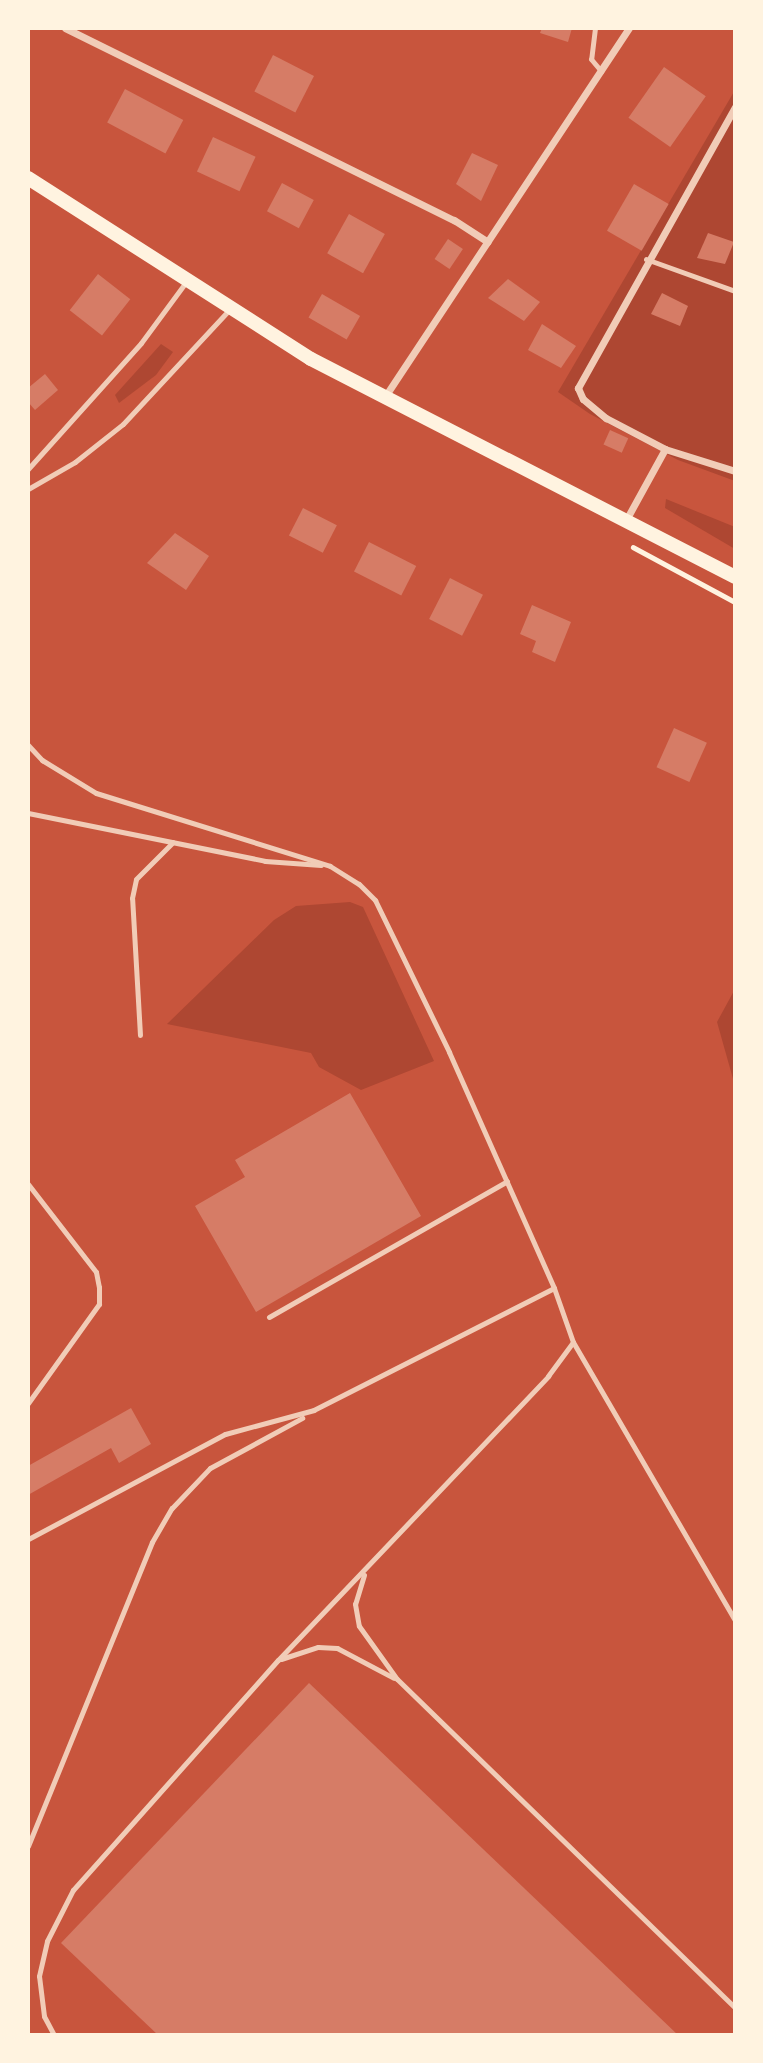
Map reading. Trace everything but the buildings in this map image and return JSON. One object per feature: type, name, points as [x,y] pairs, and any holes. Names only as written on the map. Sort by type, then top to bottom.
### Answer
[{"type":"main road","points":[[28,178],[229,310],[384,399],[735,577]]},
{"type":"street","points":[[65,28],[454,220],[488,242]]},
{"type":"street","points":[[384,399],[629,28]]},
{"type":"street","points":[[735,107],[646,259],[578,388],[583,399],[606,418],[665,449],[735,471]]},
{"type":"street","points":[[626,521],[665,449]]},
{"type":"lane","points":[[595,28],[590,59],[601,71]]},
{"type":"lane","points":[[646,259],[735,291]]},
{"type":"lane","points":[[28,469],[134,352],[186,282]]},
{"type":"lane","points":[[28,489],[75,461],[123,424],[229,310]]},
{"type":"lane","points":[[28,745],[42,760],[96,793],[330,866],[359,884],[375,900],[554,1288],[573,1342],[735,1620]]},
{"type":"lane","points":[[28,813],[265,861],[330,866]]},
{"type":"lane","points":[[140,1035],[132,898],[136,879],[173,842]]},
{"type":"lane","points":[[269,1317],[506,1181]]},
{"type":"lane","points":[[28,1184],[96,1272],[99,1287],[99,1304],[28,1403]]},
{"type":"lane","points":[[28,1846],[152,1542],[172,1508],[210,1468],[314,1410],[554,1288]]},
{"type":"lane","points":[[54,2035],[44,2016],[39,1976],[57,1915],[73,1890],[278,1660],[365,1572],[548,1377],[573,1342]]},
{"type":"lane","points":[[28,1539],[225,1434],[314,1410]]},
{"type":"lane","points":[[365,1572],[355,1604],[359,1626],[397,1679],[735,2008]]},
{"type":"lane","points":[[278,1660],[318,1647],[337,1648],[397,1679]]},
{"type":"shaded area","points":[[735,90],[735,481],[678,460],[590,414],[558,392]]},
{"type":"shaded area","points":[[161,344],[173,352],[156,375],[119,403],[115,395]]},
{"type":"shaded area","points":[[666,499],[735,527],[735,549],[665,508]]},
{"type":"shaded area","points":[[350,902],[363,907],[434,1061],[361,1090],[319,1067],[311,1053],[167,1024],[274,920],[296,906]]},
{"type":"shaded area","points":[[735,989],[735,1086],[717,1022]]}]
